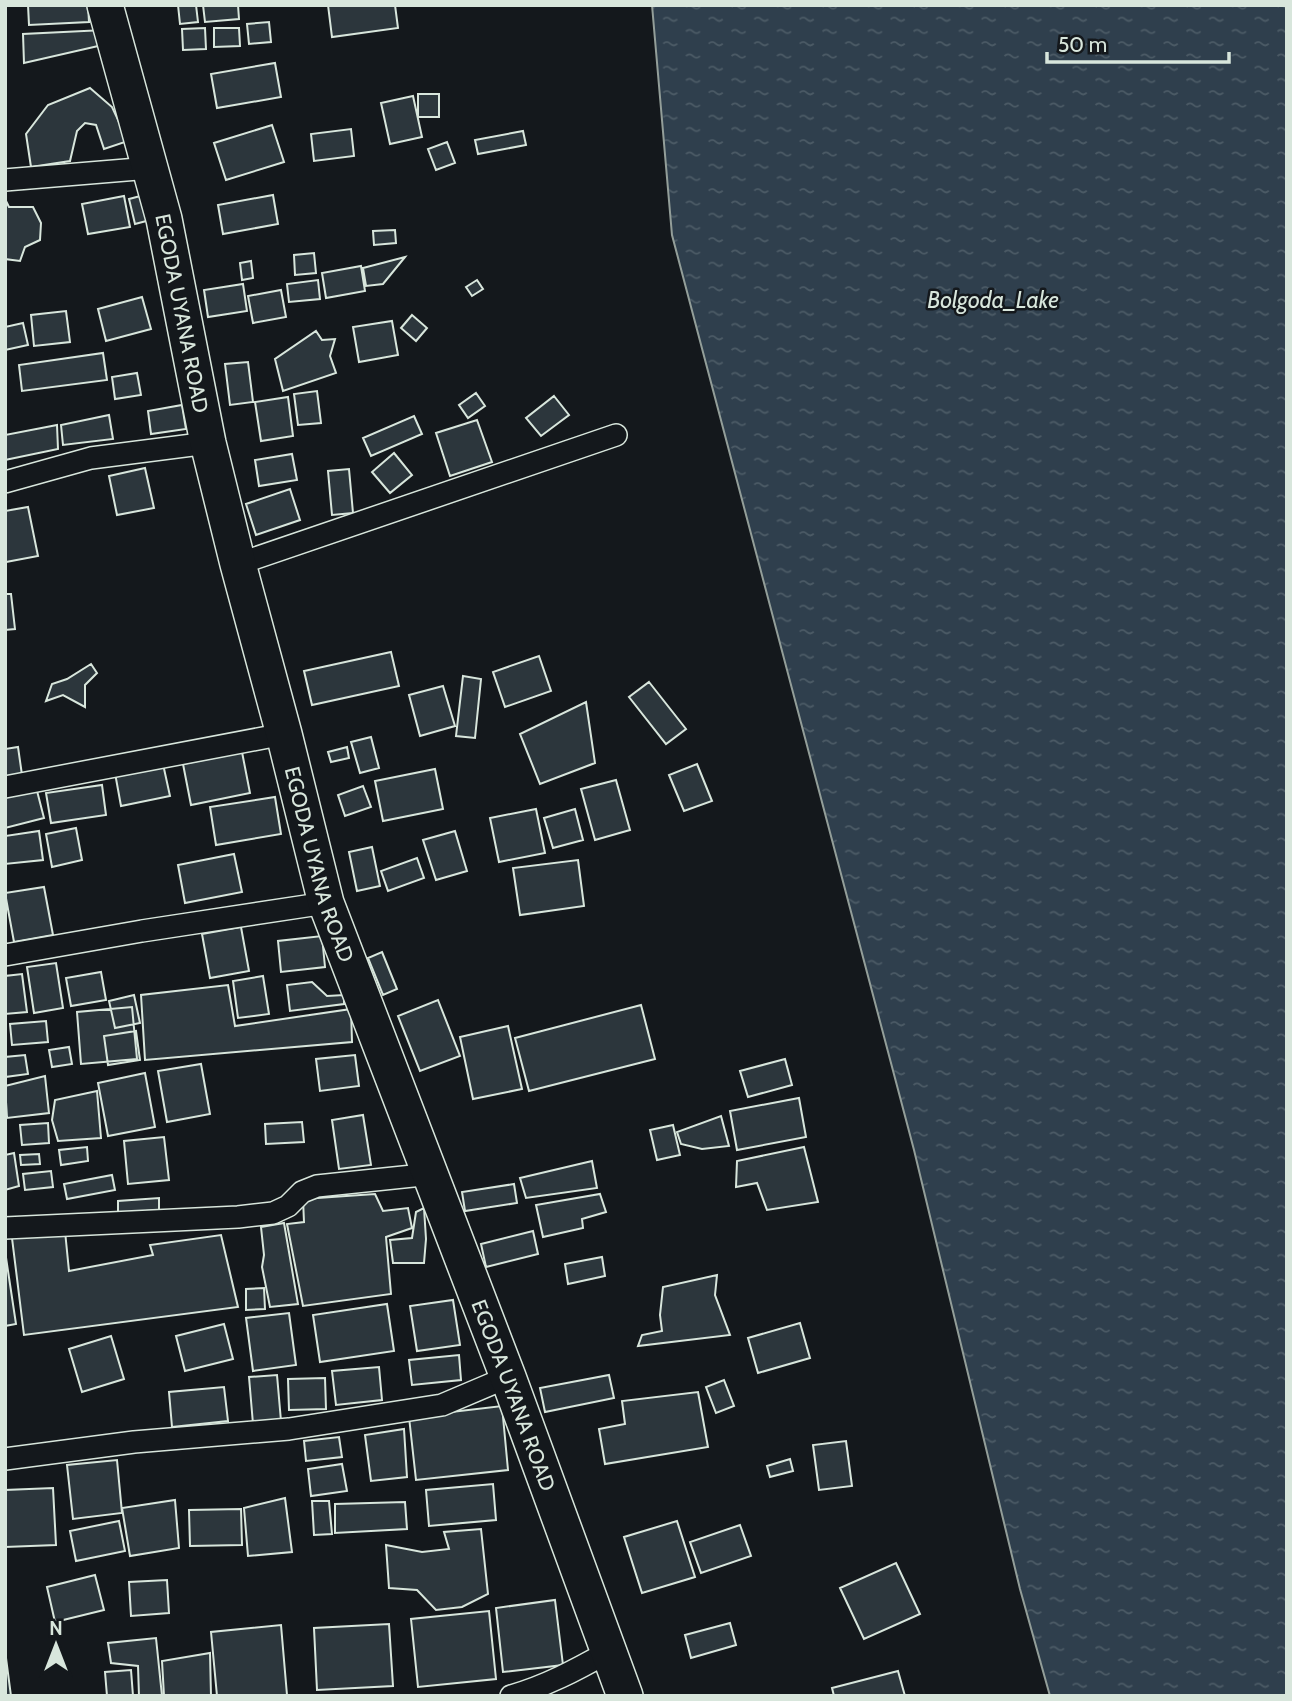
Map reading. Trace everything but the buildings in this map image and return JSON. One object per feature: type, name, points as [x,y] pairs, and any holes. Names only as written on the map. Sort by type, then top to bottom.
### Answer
[{"type":"main road","name":"EGODA UYANA ROAD","points":[[105,5],[164,219],[208,443],[326,903],[432,1174],[625,1696]]},
{"type":"street","points":[[5,180],[150,168]]},
{"type":"street","points":[[238,564],[616,435]]},
{"type":"street","points":[[5,482],[92,458],[208,443]]},
{"type":"street","points":[[5,787],[284,734]]},
{"type":"street","points":[[5,955],[326,903]]},
{"type":"street","points":[[5,1228],[273,1213],[288,1206],[302,1192],[317,1186],[432,1174]]},
{"type":"street","points":[[5,1459],[134,1442],[289,1429],[443,1405],[508,1377]]},
{"type":"street","points":[[510,1696],[571,1674],[608,1651]]},
{"type":"water","name":"Bolgoda_Lake","points":[[652,5],[1287,5],[1287,1696],[1050,1696],[1020,1589],[914,1150],[672,235]]}]
